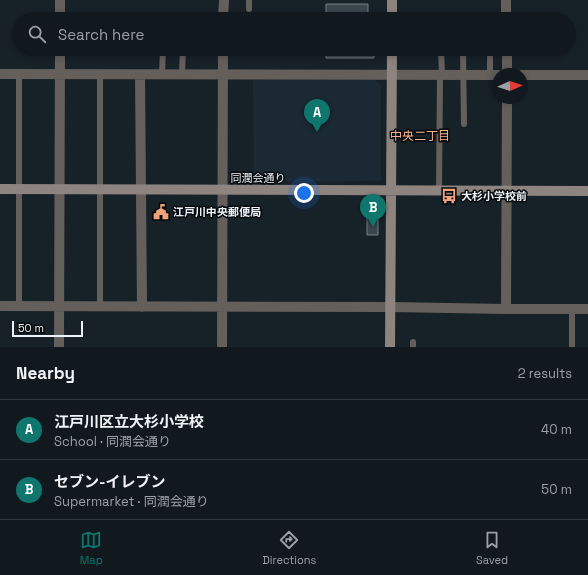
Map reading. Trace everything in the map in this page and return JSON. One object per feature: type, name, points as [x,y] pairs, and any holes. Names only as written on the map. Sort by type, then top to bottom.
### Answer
[{"type":"street","points":[[60,0],[60,12]]},
{"type":"street","points":[[224,0],[224,12]]},
{"type":"street","points":[[392,0],[392,12]]},
{"type":"street","points":[[506,0],[506,12]]},
{"type":"street","points":[[59,347],[60,56]]},
{"type":"street","points":[[222,347],[224,190],[223,56]]},
{"type":"street","points":[[390,347],[392,56]]},
{"type":"street","points":[[506,56],[507,68]]},
{"type":"street","points":[[0,74],[492,75]]},
{"type":"street","points":[[140,75],[142,307]]},
{"type":"street","points":[[528,75],[588,76]]},
{"type":"street","points":[[506,309],[507,104]]},
{"type":"street","name":"同潤会通り","points":[[0,189],[588,191]]},
{"type":"street","points":[[0,306],[588,309]]},
{"type":"lane","points":[[249,0],[249,8]]},
{"type":"lane","points":[[162,75],[163,56]]},
{"type":"lane","points":[[182,75],[183,56]]},
{"type":"lane","points":[[439,191],[441,56]]},
{"type":"lane","points":[[464,56],[464,124]]},
{"type":"lane","points":[[491,56],[493,68]]},
{"type":"lane","points":[[19,74],[19,307]]},
{"type":"lane","points":[[100,75],[100,307]]},
{"type":"lane","points":[[572,309],[572,347]]},
{"type":"shaded area","points":[[253,80],[375,80],[381,85],[381,180],[254,182]]},
{"type":"building","points":[[326,4],[368,4],[368,12],[326,12]]},
{"type":"building","points":[[326,56],[374,56],[374,58],[326,58]]},
{"type":"building","points":[[367,218],[378,218],[378,235],[367,235]]},
{"type":"place","name":"江戸川区立大杉小学校","points":[[317,132]]},
{"type":"place","name":"大杉小学校前","points":[[449,196]]},
{"type":"place","name":"江戸川中央郵便局","points":[[161,212]]},
{"type":"place","name":"セブン-イレブン","points":[[373,227]]},
{"type":"district","name":"中央二丁目","points":[[420,136]]}]
